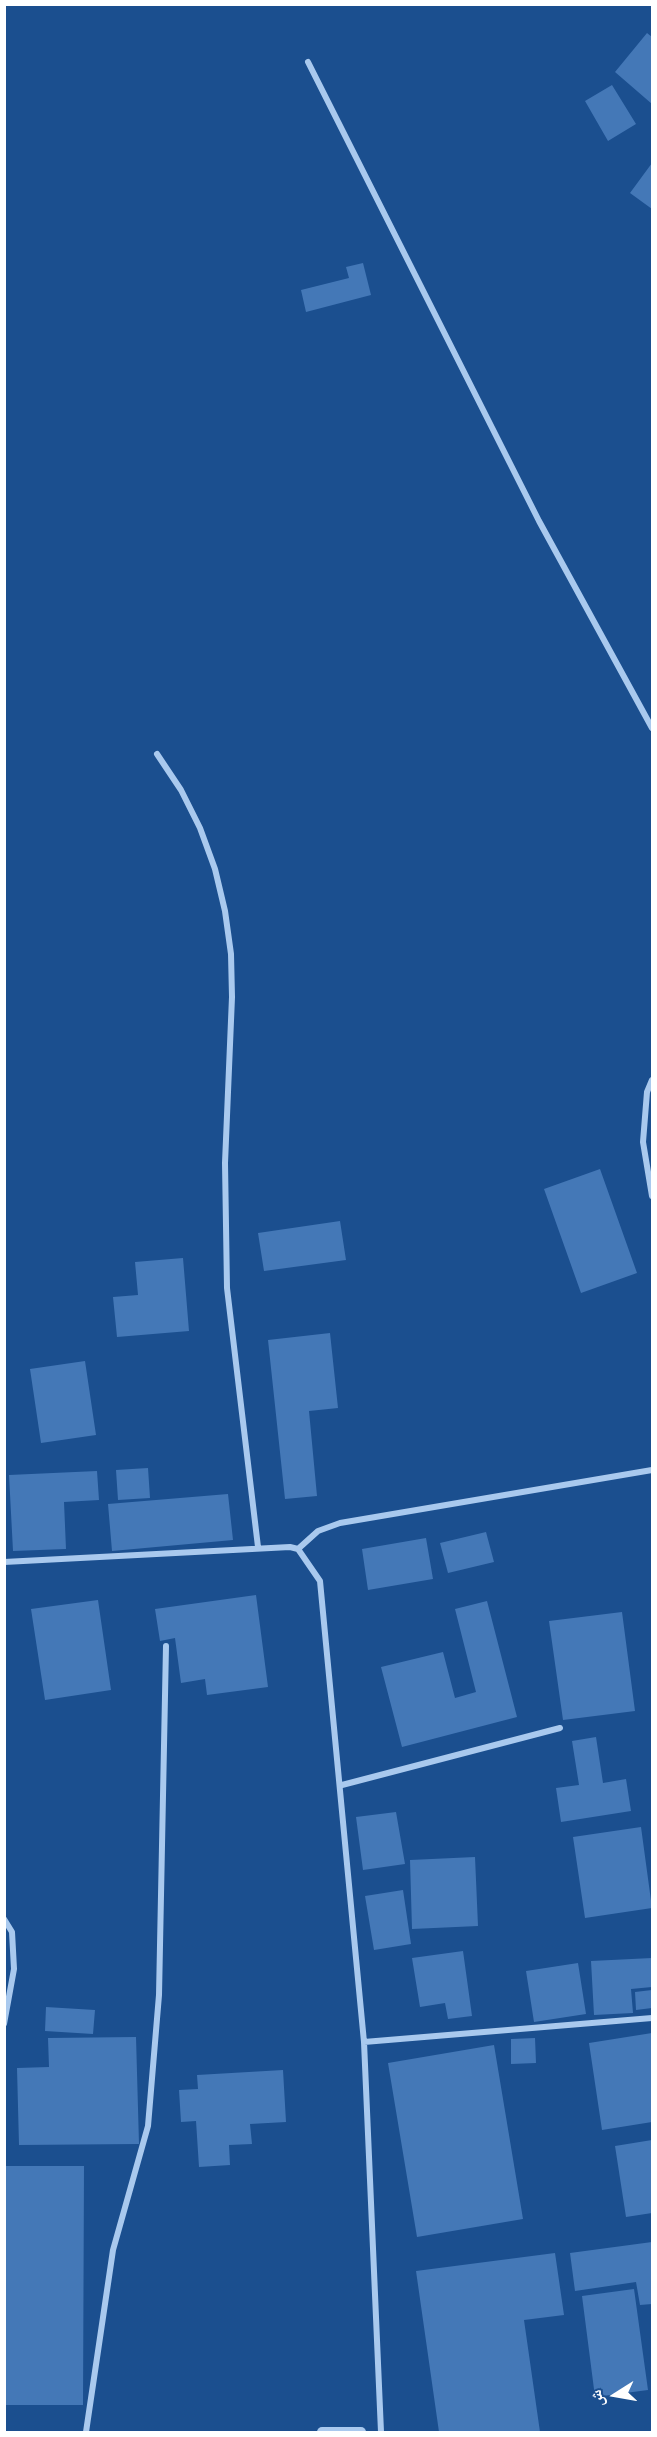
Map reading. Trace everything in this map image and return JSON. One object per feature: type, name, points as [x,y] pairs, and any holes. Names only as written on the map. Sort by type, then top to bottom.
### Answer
[{"type":"street","points":[[308,63],[539,521],[652,728]]},
{"type":"street","points":[[157,754],[181,790],[200,828],[215,869],[230,943],[232,997],[225,1163],[227,1288],[258,1547]]},
{"type":"street","points":[[652,1080],[647,1092],[643,1142],[652,1196]]},
{"type":"street","points":[[4,1562],[258,1547],[298,1549],[318,1531],[340,1523],[652,1470]]},
{"type":"street","points":[[298,1549],[320,1581],[342,1785],[364,2042],[381,2433]]},
{"type":"street","points":[[86,2433],[113,2250],[148,2126],[159,1995],[166,1646]]},
{"type":"street","points":[[342,1785],[560,1728]]},
{"type":"street","points":[[4,1919],[12,1932],[14,1969],[4,2024]]},
{"type":"street","points":[[364,2042],[652,2018]]},
{"type":"street","points":[[322,2433],[361,2433]]},
{"type":"building","points":[[647,33],[652,37],[652,104],[615,72]]},
{"type":"building","points":[[612,85],[636,124],[608,141],[585,101]]},
{"type":"building","points":[[652,163],[652,209],[630,193]]},
{"type":"building","points":[[363,263],[371,295],[306,312],[301,290],[349,278],[346,267]]},
{"type":"building","points":[[600,1169],[637,1273],[581,1293],[544,1189]]},
{"type":"building","points":[[340,1221],[346,1260],[264,1271],[258,1233]]},
{"type":"building","points":[[183,1258],[189,1331],[117,1337],[113,1297],[138,1295],[135,1262]]},
{"type":"building","points":[[330,1333],[338,1408],[309,1411],[317,1496],[285,1499],[268,1340]]},
{"type":"building","points":[[85,1361],[96,1435],[41,1443],[30,1369]]},
{"type":"building","points":[[148,1468],[150,1498],[118,1500],[116,1470]]},
{"type":"building","points":[[97,1471],[99,1500],[64,1502],[66,1549],[13,1551],[9,1475]]},
{"type":"building","points":[[228,1494],[233,1540],[112,1551],[108,1504]]},
{"type":"building","points":[[486,1532],[494,1562],[448,1573],[440,1543]]},
{"type":"building","points":[[426,1538],[433,1579],[368,1590],[362,1549]]},
{"type":"building","points":[[256,1595],[268,1687],[207,1695],[205,1679],[181,1683],[175,1638],[160,1641],[155,1609]]},
{"type":"building","points":[[98,1600],[111,1690],[45,1700],[31,1609]]},
{"type":"building","points":[[487,1601],[517,1717],[402,1747],[381,1667],[443,1652],[455,1698],[476,1692],[455,1609]]},
{"type":"building","points":[[622,1612],[635,1711],[563,1720],[549,1621]]},
{"type":"building","points":[[596,1737],[603,1783],[626,1779],[631,1811],[561,1822],[556,1788],[579,1785],[572,1741]]},
{"type":"building","points":[[396,1812],[405,1864],[363,1870],[356,1817]]},
{"type":"building","points":[[641,1827],[652,1908],[585,1918],[573,1837]]},
{"type":"building","points":[[475,1857],[478,1926],[412,1929],[410,1860]]},
{"type":"building","points":[[403,1890],[411,1944],[374,1950],[365,1896]]},
{"type":"building","points":[[463,1951],[472,2016],[448,2019],[445,2003],[420,2007],[412,1958]]},
{"type":"building","points":[[652,1958],[652,1987],[631,1989],[633,2013],[594,2015],[591,1961]]},
{"type":"building","points":[[578,1963],[586,2014],[534,2022],[526,1971]]},
{"type":"building","points":[[652,1990],[652,2008],[636,2010],[635,1992]]},
{"type":"building","points":[[46,2007],[95,2010],[93,2034],[45,2031]]},
{"type":"building","points":[[652,2033],[652,2122],[602,2130],[589,2043]]},
{"type":"building","points":[[136,2037],[139,2144],[19,2145],[17,2068],[49,2067],[48,2038]]},
{"type":"building","points":[[535,2038],[536,2063],[511,2064],[511,2039]]},
{"type":"building","points":[[494,2045],[523,2219],[417,2237],[388,2063]]},
{"type":"building","points":[[283,2070],[286,2122],[250,2124],[252,2144],[229,2145],[230,2165],[199,2167],[196,2121],[181,2122],[179,2090],[198,2089],[197,2075]]},
{"type":"building","points":[[652,2140],[652,2213],[626,2217],[615,2146]]},
{"type":"building","points":[[4,2166],[84,2166],[83,2405],[4,2405]]},
{"type":"building","points":[[652,2242],[652,2304],[640,2305],[636,2282],[575,2291],[570,2253]]},
{"type":"building","points":[[555,2253],[564,2315],[524,2320],[540,2432],[439,2432],[416,2271]]},
{"type":"building","points":[[634,2289],[648,2390],[595,2397],[582,2296]]}]
